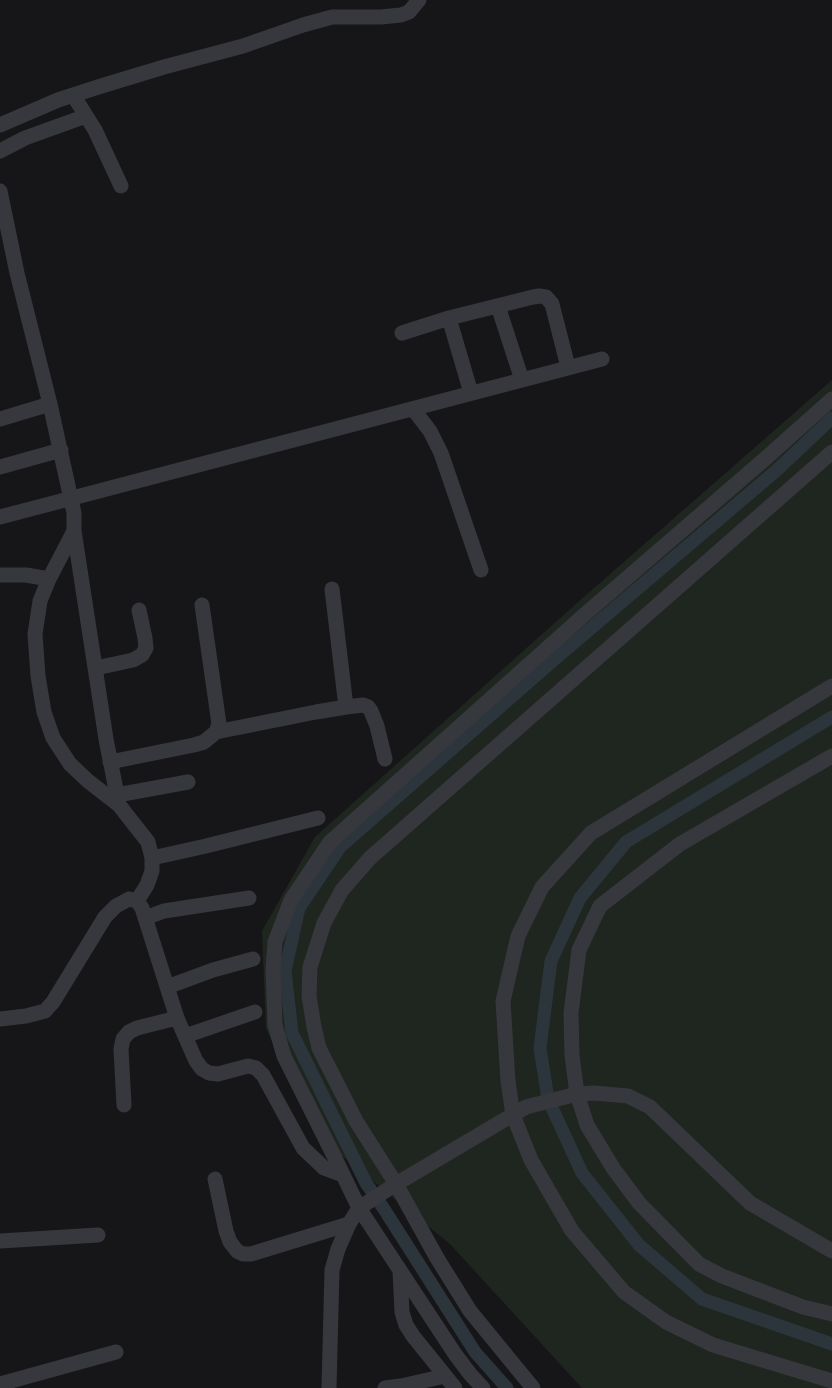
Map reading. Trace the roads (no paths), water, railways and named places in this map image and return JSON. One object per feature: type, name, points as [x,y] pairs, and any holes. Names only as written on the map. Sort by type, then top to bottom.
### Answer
[{"type":"street","points":[[0,126],[58,100],[73,95],[164,67],[243,46],[303,25],[332,17],[381,17],[400,15],[409,12],[417,5],[419,0]]},
{"type":"street","points":[[73,95],[95,130],[121,186]]},
{"type":"street","points":[[0,151],[25,138],[86,116]]},
{"type":"street","points":[[0,190],[17,273],[72,497],[74,531],[110,762],[118,800]]},
{"type":"street","points":[[402,334],[448,318],[532,296],[546,297],[552,304],[568,368]]},
{"type":"street","points":[[498,306],[522,380]]},
{"type":"street","points":[[448,318],[471,393]]},
{"type":"street","points":[[0,517],[602,358]]},
{"type":"street","points":[[483,1388],[455,1354],[400,1271],[343,1175],[284,1056],[275,1025],[273,969],[275,942],[292,900],[330,842],[583,616],[832,399]]},
{"type":"street","points":[[0,419],[50,404]]},
{"type":"street","points":[[413,409],[430,431],[441,453],[481,570]]},
{"type":"street","points":[[0,468],[61,450]]},
{"type":"street","points":[[533,1388],[470,1311],[356,1121],[319,1048],[309,996],[310,967],[324,923],[342,890],[370,858],[832,452]]},
{"type":"street","points":[[74,531],[49,579],[40,601],[35,634],[38,676],[44,712],[54,738],[70,764],[88,781],[118,800],[148,842],[152,858],[152,871],[147,886],[137,901]]},
{"type":"street","points":[[0,575],[26,575],[49,579]]},
{"type":"street","points":[[332,589],[346,707]]},
{"type":"street","points":[[202,605],[218,724],[216,732]]},
{"type":"street","points":[[96,668],[132,660],[142,655],[146,648],[139,610]]},
{"type":"street","points":[[832,686],[591,833],[542,888],[518,936],[503,1001],[508,1081],[513,1115],[531,1160],[572,1231],[624,1292],[666,1322],[713,1345],[832,1381]]},
{"type":"street","points":[[110,762],[194,745],[204,742],[216,732],[363,705],[368,707],[371,711],[377,726],[385,759]]},
{"type":"street","points":[[832,756],[680,844],[600,906],[579,950],[571,1013],[572,1095],[587,1125],[613,1168],[639,1203],[699,1264],[729,1279],[803,1307],[832,1314]]},
{"type":"street","points":[[118,800],[188,782]]},
{"type":"street","points":[[152,858],[318,818]]},
{"type":"street","points":[[145,918],[164,911],[249,898]]},
{"type":"street","points":[[0,1019],[26,1016],[44,1010],[53,1002],[105,917],[116,906],[129,899],[137,901],[142,908],[177,1018],[196,1061],[202,1069],[209,1073],[218,1074],[248,1066],[256,1068],[263,1075],[303,1148],[324,1168],[343,1175]]},
{"type":"street","points":[[167,987],[213,970],[253,959]]},
{"type":"street","points":[[185,1036],[256,1012]]},
{"type":"street","points":[[124,1105],[121,1049],[124,1039],[129,1032],[137,1028],[177,1018]]},
{"type":"street","points":[[329,1388],[332,1270],[338,1249],[349,1224],[362,1206],[526,1107],[572,1095],[594,1092],[628,1096],[650,1107],[750,1203],[832,1251]]},
{"type":"street","points":[[215,1179],[226,1231],[230,1242],[237,1251],[243,1254],[250,1254],[349,1224]]},
{"type":"street","points":[[0,1241],[98,1235]]},
{"type":"street","points":[[400,1271],[402,1312],[406,1325],[413,1336],[455,1388]]},
{"type":"street","points":[[0,1384],[116,1352]]},
{"type":"street","points":[[385,1388],[445,1376]]},
{"type":"waterway","points":[[507,1388],[475,1352],[366,1183],[292,1033],[285,971],[299,908],[340,847],[556,658],[777,470],[832,418]]},
{"type":"waterway","points":[[832,717],[626,842],[580,898],[551,961],[540,1048],[548,1099],[582,1173],[639,1245],[702,1299],[832,1344]]}]
